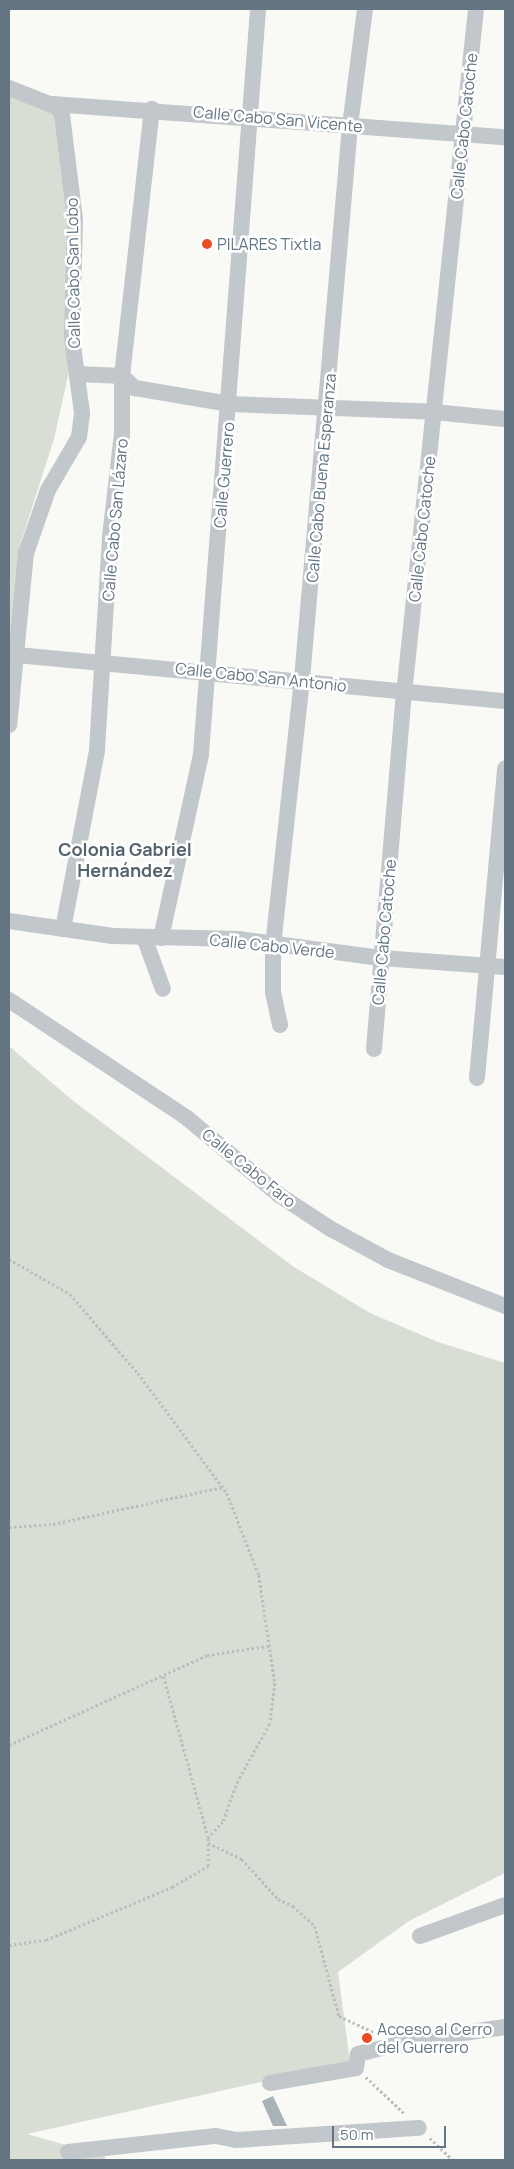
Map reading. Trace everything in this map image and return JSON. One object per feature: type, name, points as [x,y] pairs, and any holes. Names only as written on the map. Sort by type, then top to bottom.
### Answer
[{"type":"street","name":"Calle Guerrero","points":[[153,938],[201,754],[230,404],[258,9]]},
{"type":"street","name":"Calle Cabo Buena Esperanza","points":[[280,1025],[273,993],[273,946],[302,680],[328,409],[350,126],[365,9]]},
{"type":"street","name":"Calle Cabo Catoche","points":[[374,1049],[404,694],[476,9]]},
{"type":"street","name":"Calle Cabo San Vicente","points":[[9,88],[52,104],[251,116],[350,126],[463,132],[505,137]]},
{"type":"street","name":"Calle Cabo San Lobo","points":[[9,724],[26,553],[48,490],[82,428],[72,305],[75,220],[62,115],[52,104]]},
{"type":"street","name":"Calle Cabo San Lázaro","points":[[62,929],[97,750],[105,661],[110,537],[122,434],[122,376],[152,109]]},
{"type":"street","points":[[77,374],[122,376],[135,388],[230,404],[434,412],[505,419]]},
{"type":"street","name":"Calle Cabo San Antonio","points":[[17,655],[105,661],[302,680],[404,694],[505,701]]},
{"type":"street","points":[[477,1078],[484,965],[505,768]]},
{"type":"street","name":"Calle Cabo Verde","points":[[9,921],[62,929],[153,938],[238,940],[273,946],[382,958],[505,967]]},
{"type":"street","points":[[153,938],[163,989]]},
{"type":"street","name":"Calle Cabo Faro","points":[[9,1000],[187,1118],[278,1195],[332,1229],[388,1260],[505,1306]]},
{"type":"street","points":[[420,1936],[505,1905]]},
{"type":"street","points":[[270,2083],[356,2068],[358,2054],[414,2040],[505,2027]]},
{"type":"street","points":[[68,2152],[216,2136],[236,2140],[419,2128]]},
{"type":"path","points":[[9,1259],[70,1294],[138,1373],[222,1487],[259,1576],[275,1683],[270,1724],[238,1781],[223,1822],[208,1838]]},
{"type":"path","points":[[9,1526],[54,1524],[222,1487]]},
{"type":"path","points":[[9,1745],[207,1655],[268,1646]]},
{"type":"path","points":[[9,1946],[46,1940],[172,1887],[208,1866],[208,1838],[163,1676]]},
{"type":"path","points":[[208,1843],[242,1859],[278,1899],[293,1906],[315,1926],[339,2016],[381,2034]]},
{"type":"shaded area","points":[[9,91],[55,114],[72,216],[69,371],[54,439],[21,542],[9,645]]},
{"type":"shaded area","points":[[9,1046],[72,1100],[294,1267],[370,1313],[438,1342],[505,1363],[505,1873],[409,1921],[338,1972],[350,2062],[27,2134],[105,2156],[105,2160],[9,2160]]},
{"type":"building","points":[[273,2096],[287,2126],[273,2126],[262,2101]]},
{"type":"place","name":"PILARES Tixtla","points":[[207,244]]},
{"type":"place","name":"Acceso al Cerro del Guerrero","points":[[367,2038]]},
{"type":"district","name":"Colonia Gabriel Hernández","points":[[125,860]]}]
